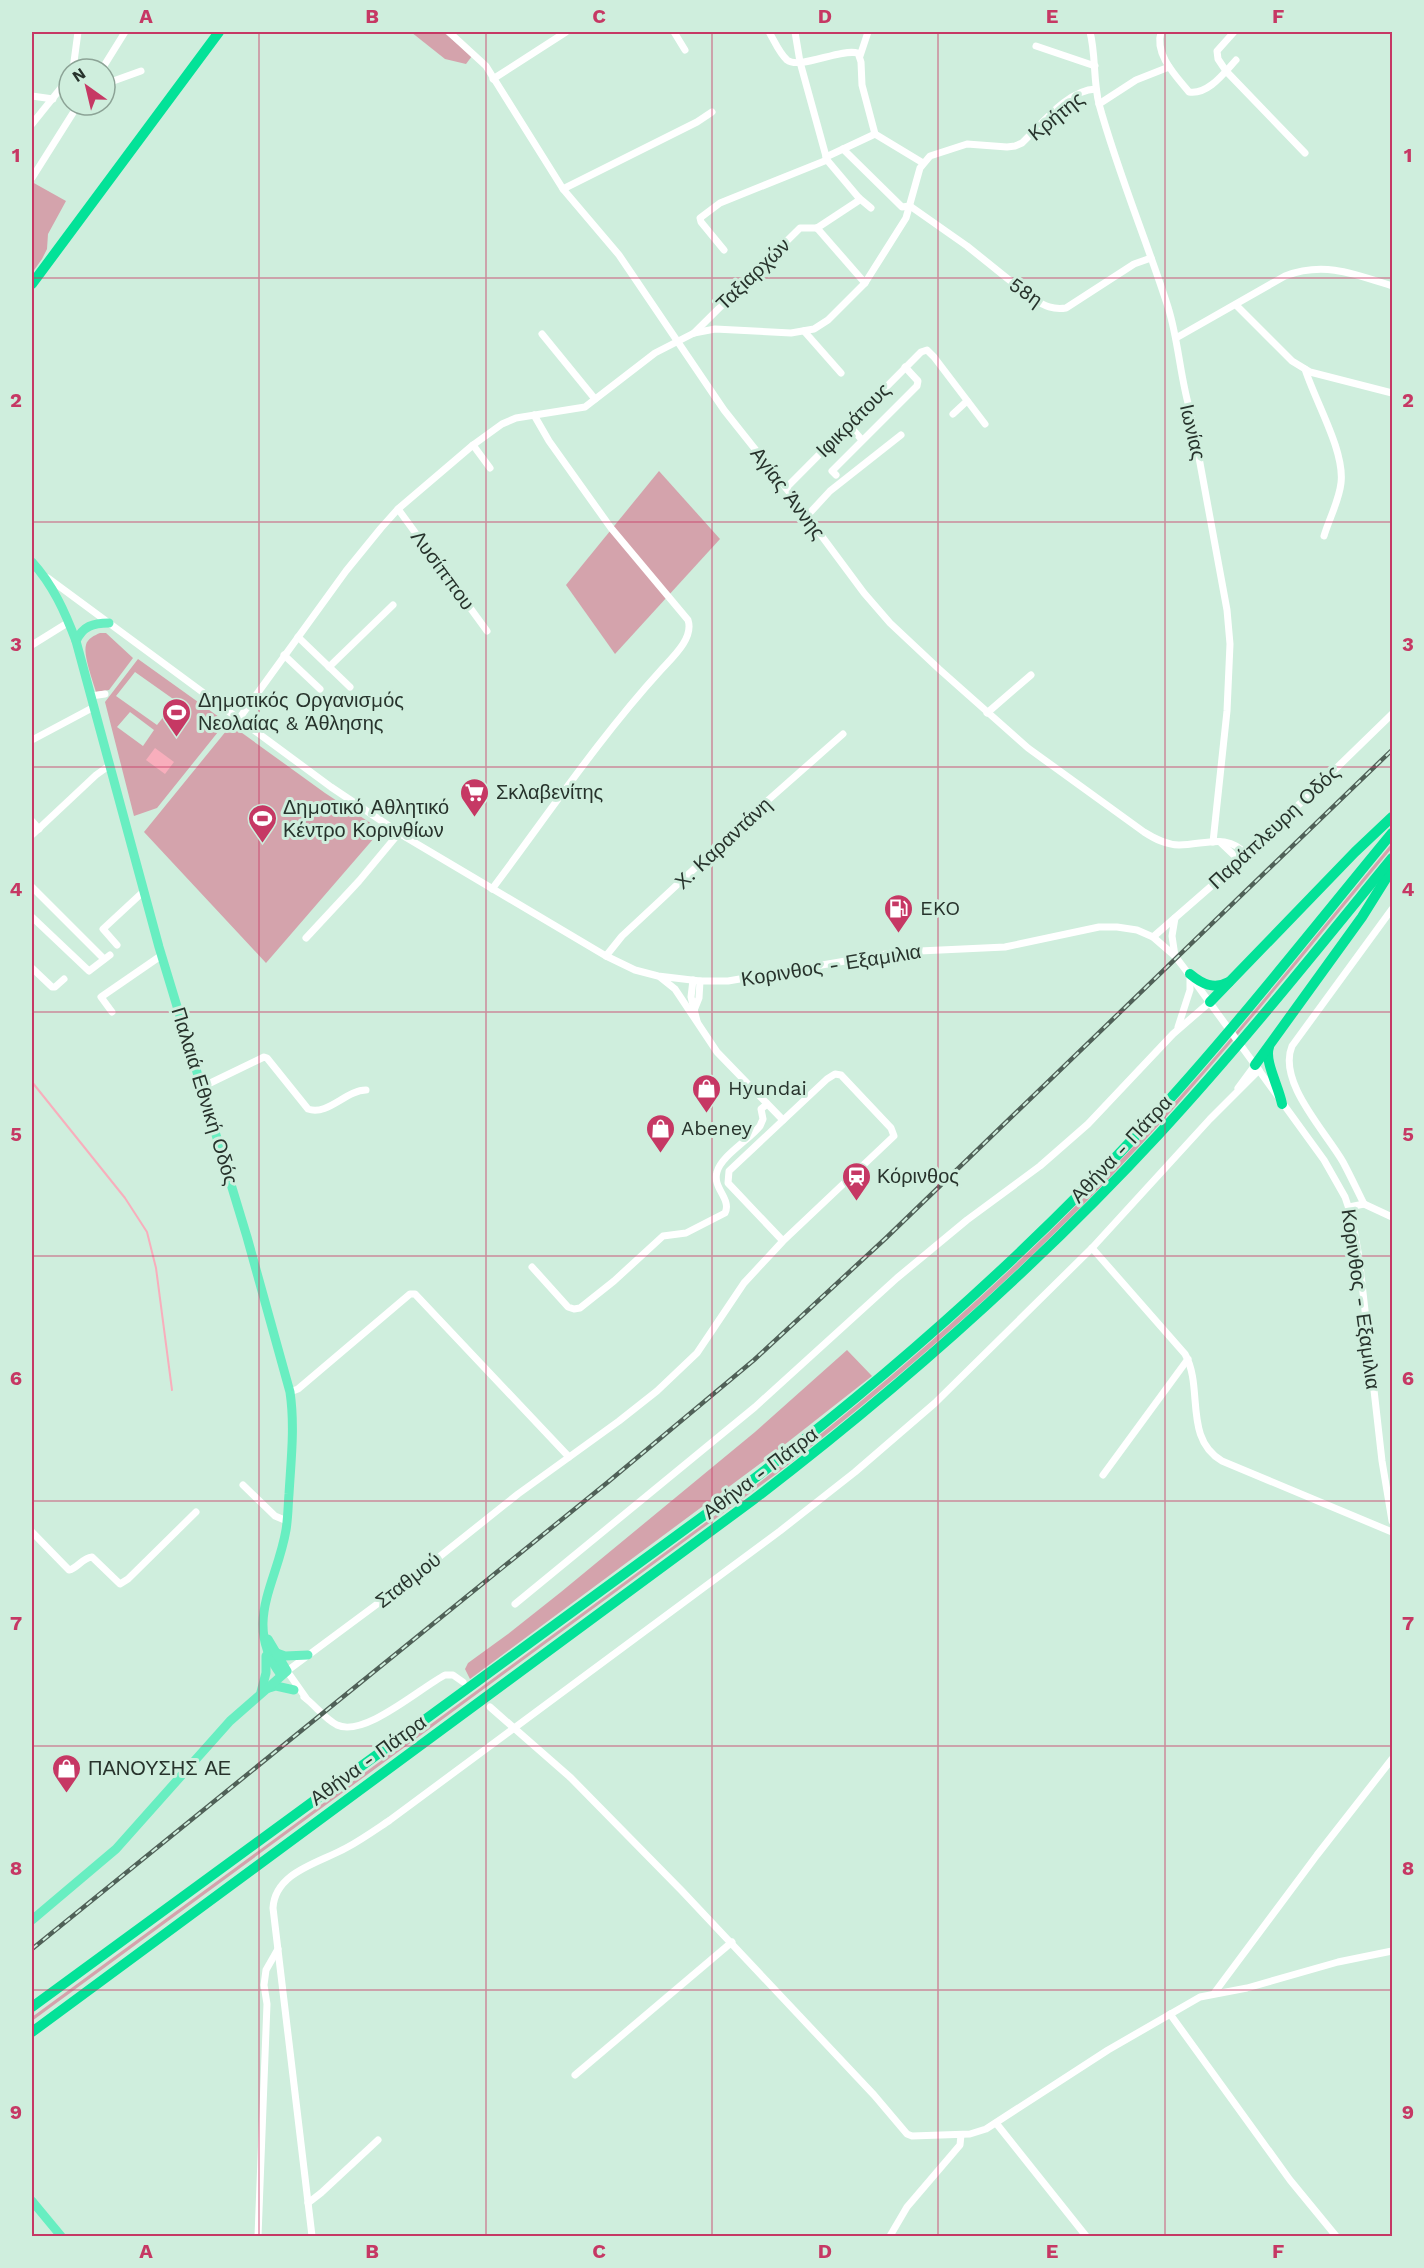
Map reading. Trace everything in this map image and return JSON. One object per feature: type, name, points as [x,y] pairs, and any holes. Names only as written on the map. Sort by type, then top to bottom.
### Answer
[{"type":"highway","points":[[32,284],[219,32]]},
{"type":"highway","points":[[1210,1002],[1355,852],[1392,817]]},
{"type":"highway","name":"Αθήνα - Πάτρα","points":[[32,2007],[743,1487],[858,1397],[960,1309],[1047,1226],[1148,1122],[1215,1046],[1392,833]]},
{"type":"highway","name":"Αθήνα - Πάτρα","points":[[32,2032],[753,1500],[868,1409],[953,1336],[1059,1238],[1149,1145],[1225,1059],[1392,858]]},
{"type":"highway","points":[[1257,1068],[1270,1045],[1362,917],[1392,869]]},
{"type":"highway","points":[[1190,974],[1203,983],[1214,986],[1224,985],[1232,980]]},
{"type":"highway","points":[[1270,1045],[1267,1060],[1278,1085],[1282,1104]]},
{"type":"main road","name":"Παλαιά Εθνική Οδός","points":[[32,562],[46,577],[76,641],[162,955],[247,1237],[290,1392],[292,1445],[287,1521],[282,1552],[267,1593],[264,1625],[270,1660],[284,1673]]},
{"type":"main road","points":[[76,641],[80,632],[88,626],[96,623],[109,624]]},
{"type":"main road","points":[[261,1692],[270,1650],[291,1657],[308,1655]]},
{"type":"main road","name":"Σταθμού","points":[[32,1920],[116,1849],[147,1817],[215,1737],[284,1673]]},
{"type":"main road","points":[[261,1692],[276,1686],[294,1690]]},
{"type":"main road","points":[[32,2201],[61,2236]]},
{"type":"street","points":[[75,57],[78,32]]},
{"type":"street","points":[[109,57],[125,32]]},
{"type":"street","name":"Αγίας Άννης","points":[[449,32],[486,66],[563,189],[619,255],[724,410],[786,488],[864,593],[889,622],[1028,748],[1153,838],[1178,846],[1216,842]]},
{"type":"street","points":[[493,79],[566,32]]},
{"type":"street","points":[[674,32],[685,50]]},
{"type":"street","points":[[768,32],[785,58],[791,62],[840,53],[854,52],[860,56]]},
{"type":"street","points":[[795,32],[800,62],[826,158],[859,198],[871,208]]},
{"type":"street","points":[[238,720],[346,571],[398,509],[473,445],[502,424],[516,418],[585,407],[655,353],[693,333],[715,329],[791,333],[814,329],[828,320],[865,284],[906,218],[923,163],[875,134],[862,85],[860,56],[868,32]]},
{"type":"street","name":"Ιωνίας","points":[[1090,32],[1096,89],[1100,104],[1115,157],[1151,258],[1176,338],[1184,393],[1191,414],[1227,610],[1229,633],[1227,711],[1216,842]]},
{"type":"street","points":[[1161,32],[1159,40],[1169,67],[1189,92],[1197,93],[1204,90],[1236,60]]},
{"type":"street","points":[[1234,32],[1217,51],[1218,58],[1226,71],[1305,153]]},
{"type":"street","points":[[1036,46],[1095,66]]},
{"type":"street","points":[[1100,104],[1137,80],[1169,67]]},
{"type":"street","points":[[117,80],[141,71]]},
{"type":"street","name":"Κρήτης","points":[[923,163],[937,153],[967,144],[1015,146],[1022,143],[1078,94],[1088,89],[1096,89]]},
{"type":"street","points":[[32,124],[57,94]]},
{"type":"street","points":[[32,96],[53,99]]},
{"type":"street","points":[[563,189],[697,122],[712,112]]},
{"type":"street","points":[[32,178],[70,117]]},
{"type":"street","points":[[724,250],[701,222],[700,218],[707,211],[720,203],[826,158],[875,134]]},
{"type":"street","points":[[843,149],[902,207],[910,206]]},
{"type":"street","name":"Ταξιαρχών","points":[[693,333],[800,228],[817,228],[858,201],[859,198]]},
{"type":"street","name":"58η","points":[[910,206],[967,246],[1033,299],[1055,309],[1066,308],[1134,264],[1151,258]]},
{"type":"street","points":[[817,228],[865,284]]},
{"type":"street","points":[[1176,338],[1285,276],[1314,268],[1332,269],[1392,286]]},
{"type":"street","points":[[1236,305],[1292,361],[1305,369],[1328,378],[1392,393]]},
{"type":"street","points":[[804,331],[841,373]]},
{"type":"street","points":[[542,334],[595,399]]},
{"type":"street","name":"Ιφικράτους","points":[[786,488],[921,352],[927,350],[934,357],[968,401]]},
{"type":"street","points":[[836,474],[832,471],[917,386],[918,381],[905,367]]},
{"type":"street","points":[[1305,369],[1329,431],[1340,468],[1341,486],[1324,536]]},
{"type":"street","points":[[954,414],[968,401],[985,423]]},
{"type":"street","points":[[492,889],[622,716],[683,644],[690,630],[688,620],[611,528],[545,435],[534,415]]},
{"type":"street","points":[[848,424],[862,440]]},
{"type":"street","points":[[806,517],[830,491],[901,435]]},
{"type":"street","points":[[473,445],[490,468]]},
{"type":"street","name":"Λυσίππου","points":[[398,509],[487,631]]},
{"type":"street","name":"Κορινθος - Εξαμιλια","points":[[46,577],[238,720],[399,833],[606,956],[635,970],[658,976],[697,981],[742,979],[897,952],[1005,947],[1099,927],[1126,927],[1153,937],[1175,956],[1190,974],[1329,1169],[1349,1207],[1359,1257],[1382,1461],[1392,1521]]},
{"type":"street","points":[[329,667],[393,605]]},
{"type":"street","points":[[32,645],[69,622]]},
{"type":"street","points":[[298,637],[350,687]]},
{"type":"street","points":[[284,655],[320,689]]},
{"type":"street","points":[[987,713],[1031,675]]},
{"type":"street","points":[[91,696],[105,694]]},
{"type":"street","points":[[32,740],[94,707]]},
{"type":"street","name":"Παράπλευρη Οδός","points":[[1153,937],[1247,855],[1392,714]]},
{"type":"street","name":"Χ. Καραντάνη","points":[[606,956],[622,936],[843,734]]},
{"type":"street","points":[[32,835],[110,765]]},
{"type":"street","points":[[32,821],[39,828]]},
{"type":"street","points":[[306,938],[359,881],[399,833]]},
{"type":"street","points":[[1216,842],[1234,843],[1247,855]]},
{"type":"street","points":[[1216,842],[1240,861]]},
{"type":"street","points":[[32,887],[107,957],[89,971],[32,917]]},
{"type":"street","points":[[117,945],[103,928],[144,891]]},
{"type":"street","points":[[1364,1204],[1342,1161],[1316,1123],[1298,1090],[1288,1055],[1292,1046],[1392,909]]},
{"type":"street","points":[[1174,918],[1172,936],[1175,956]]},
{"type":"street","points":[[112,1012],[101,997],[162,955]]},
{"type":"street","points":[[32,968],[52,987],[64,979]]},
{"type":"street","points":[[1173,1034],[1181,1022],[1190,990],[1190,974]]},
{"type":"street","points":[[658,976],[675,989],[717,1052],[783,1120],[729,1171],[728,1178],[728,1183],[783,1241]]},
{"type":"street","points":[[697,981],[699,998],[695,1008],[699,1026]]},
{"type":"street","points":[[514,1604],[755,1407],[897,1278],[958,1227],[1040,1166],[1088,1124],[1173,1034],[1210,1002]]},
{"type":"street","points":[[202,1087],[264,1057],[308,1109],[313,1111],[352,1092],[366,1090]]},
{"type":"street","points":[[312,2236],[278,1949],[274,1902],[282,1884],[310,1864],[338,1852],[370,1833],[780,1531],[855,1472],[935,1403],[1092,1248],[1257,1068]]},
{"type":"street","name":"Σταθμού","points":[[284,1673],[419,1573],[500,1508],[619,1421],[681,1370],[701,1346],[744,1283],[783,1241],[894,1136],[891,1128],[839,1074],[827,1078],[783,1120]]},
{"type":"street","points":[[532,1267],[568,1307],[580,1308],[614,1281],[663,1236],[686,1233],[725,1213],[727,1204],[717,1182],[718,1169],[760,1126],[761,1109],[767,1104]]},
{"type":"street","points":[[1349,1207],[1364,1204],[1392,1217]]},
{"type":"street","points":[[1092,1248],[1188,1359],[1191,1368],[1195,1417],[1205,1444],[1212,1454],[1222,1461],[1392,1532]]},
{"type":"street","points":[[290,1392],[298,1389],[411,1294],[415,1294],[568,1457]]},
{"type":"street","points":[[1103,1475],[1188,1359]]},
{"type":"street","points":[[243,1485],[274,1516],[287,1521]]},
{"type":"street","points":[[32,1532],[69,1570],[92,1557],[120,1584],[128,1579],[196,1512]]},
{"type":"street","points":[[284,1673],[294,1690],[306,1698]]},
{"type":"street","points":[[284,1673],[306,1698],[335,1724],[352,1727],[374,1719],[445,1675],[453,1675],[463,1682]]},
{"type":"street","points":[[490,1707],[571,1778],[732,1942],[874,2095],[907,2134],[912,2136],[961,2135],[978,2132],[1191,2001],[1215,1992],[1266,1984],[1338,1962],[1392,1951]]},
{"type":"street","points":[[1215,1992],[1392,1759]]},
{"type":"street","points":[[574,2075],[732,1942]]},
{"type":"street","points":[[258,2236],[266,2049],[267,2004],[264,1984],[267,1967],[278,1949]]},
{"type":"street","points":[[1170,2014],[1290,2180],[1336,2236]]},
{"type":"street","points":[[996,2123],[1086,2236]]},
{"type":"street","points":[[890,2236],[907,2207],[960,2145],[961,2135]]},
{"type":"street","points":[[308,2203],[378,2140]]},
{"type":"shaded area","points":[[411,32],[443,32],[472,56],[466,64],[445,59]]},
{"type":"shaded area","points":[[32,182],[66,201],[48,234],[47,249],[32,273]]},
{"type":"shaded area","points":[[659,471],[720,539],[615,654],[566,585]]},
{"type":"shaded area","points":[[100,633],[106,633],[133,658],[109,690],[96,692],[85,649],[88,641]]},
{"type":"shaded area","name":"Δημοτικός Οργανισμός Νεολαίας & Άθλησης","points":[[138,659],[226,722],[157,808],[134,816],[105,702]],"holes":[[[135,672],[176,701],[157,725],[116,696]],[[130,712],[154,730],[143,746],[117,727]]]},
{"type":"shaded area","name":"Δημοτικό Αθλητικό Κέντρο Κορινθίων","points":[[231,725],[325,793],[381,830],[266,963],[144,832]]},
{"type":"shaded area","points":[[155,748],[174,762],[165,774],[146,760]]},
{"type":"shaded area","points":[[1392,843],[1392,848],[1276,990],[1156,1128],[1021,1266],[925,1353],[775,1475],[32,2021],[32,2017],[747,1492],[906,1363],[1056,1225],[1183,1094]]},
{"type":"shaded area","points":[[847,1350],[872,1376],[765,1460],[470,1679],[465,1669],[468,1663],[561,1592],[755,1432]]},
{"type":"waterway","points":[[32,1082],[125,1198],[147,1232],[156,1268],[172,1390]]},
{"type":"railway","points":[[32,1949],[608,1482],[754,1360],[886,1238],[1392,750]]},
{"type":"place","name":"Δημοτικός Οργανισμός Νεολαίας & Άθλησης","points":[[177,738]]},
{"type":"place","name":"Σκλαβενίτης","points":[[475,818]]},
{"type":"place","name":"Δημοτικό Αθλητικό Κέντρο Κορινθίων","points":[[262,844]]},
{"type":"place","name":"EKO","points":[[899,934]]},
{"type":"place","name":"Hyundai","points":[[707,1114]]},
{"type":"place","name":"Abeney","points":[[660,1154]]},
{"type":"place","name":"Κόρινθος","points":[[856,1202]]},
{"type":"place","name":"ΠΑΝΟΥΣΗΣ ΑΕ","points":[[67,1794]]}]
